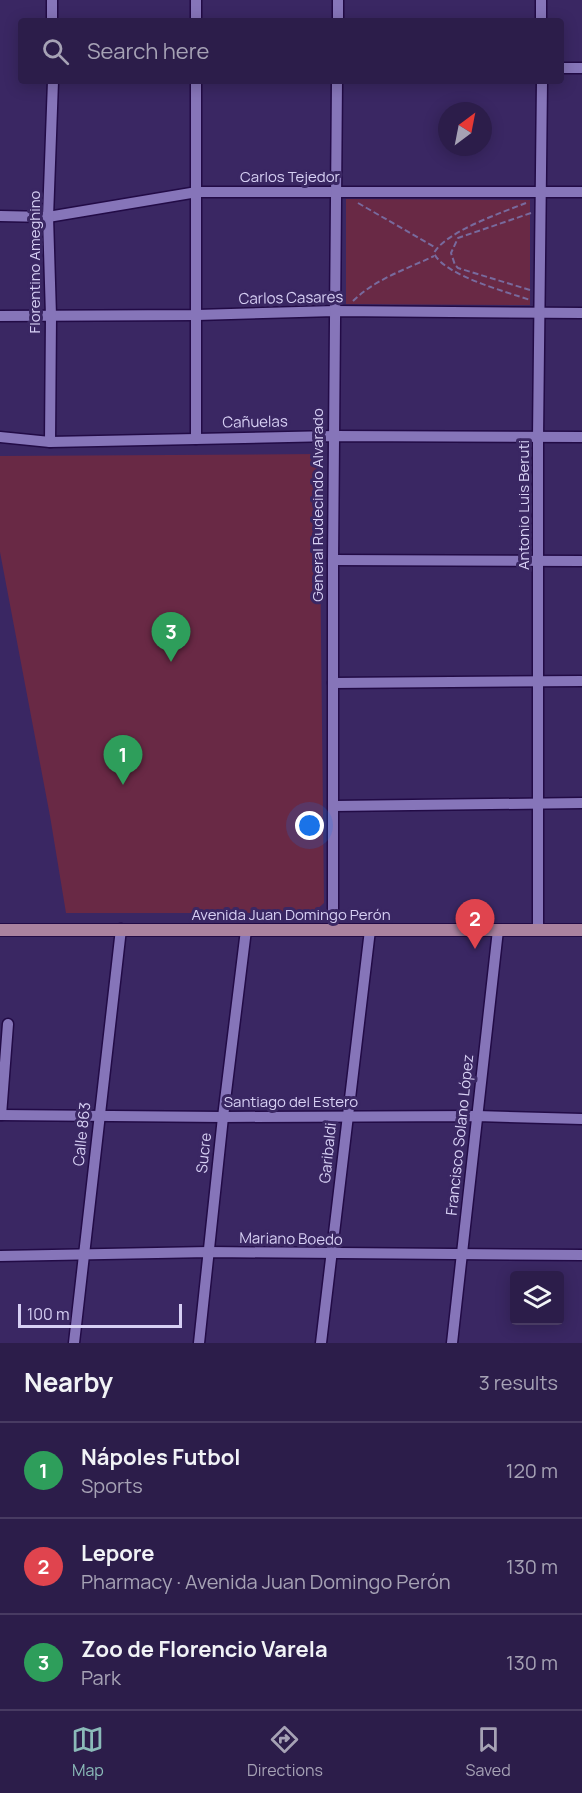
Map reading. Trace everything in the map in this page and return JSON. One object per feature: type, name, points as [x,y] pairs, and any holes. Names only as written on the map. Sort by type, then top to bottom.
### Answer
[{"type":"main road","name":"Avenida Juan Domingo Perón","points":[[0,930],[582,930]]},
{"type":"street","points":[[52,0],[52,18]]},
{"type":"street","points":[[196,0],[196,18]]},
{"type":"street","points":[[338,0],[338,18]]},
{"type":"street","points":[[541,0],[541,18]]},
{"type":"street","points":[[564,68],[582,68]]},
{"type":"street","name":"Florentino Ameghino","points":[[50,442],[51,316],[48,217],[53,84]]},
{"type":"street","points":[[196,84],[196,439]]},
{"type":"street","name":"General Rudecindo Alvarado","points":[[333,930],[334,436],[340,311],[337,84]]},
{"type":"street","name":"Antonio Luis Beruti","points":[[538,930],[538,437],[542,84]]},
{"type":"street","name":"Carlos Tejedor","points":[[0,216],[48,217],[196,192],[337,191],[540,195],[582,192]]},
{"type":"street","name":"Carlos Casares","points":[[0,316],[197,315],[540,303],[582,313]]},
{"type":"street","name":"Cañuelas","points":[[0,437],[50,442],[334,436],[582,437]]},
{"type":"street","points":[[333,560],[582,561]]},
{"type":"street","points":[[333,683],[582,681]]},
{"type":"street","points":[[334,806],[582,802]]},
{"type":"street","name":"Calle 863","points":[[74,1343],[121,930]]},
{"type":"street","name":"Sucre","points":[[200,1343],[223,1118],[246,930]]},
{"type":"street","name":"Garibaldi","points":[[321,1343],[369,930]]},
{"type":"street","name":"Francisco Solano López","points":[[452,1343],[498,930]]},
{"type":"street","points":[[1,1115],[8,1024]]},
{"type":"street","name":"Santiago del Estero","points":[[1,1115],[223,1118],[477,1116],[582,1119]]},
{"type":"street","name":"Mariano Boedo","points":[[0,1257],[209,1252],[582,1255]]},
{"type":"path","points":[[540,195],[483,220],[442,243],[434,253],[452,272],[540,303]]},
{"type":"path","points":[[357,203],[436,248]]},
{"type":"path","points":[[540,211],[458,238],[451,253],[458,268],[540,303]]},
{"type":"path","points":[[340,311],[368,289],[435,256]]},
{"type":"shaded area","points":[[346,199],[530,200],[530,305],[346,304]]},
{"type":"shaded area","points":[[319,454],[324,903],[313,913],[66,913],[0,552],[0,456]]},
{"type":"place","name":"Zoo de Florencio Varela","points":[[171,662]]},
{"type":"place","name":"Nápoles Futbol","points":[[123,785]]},
{"type":"place","name":"Lepore","points":[[475,949]]}]
